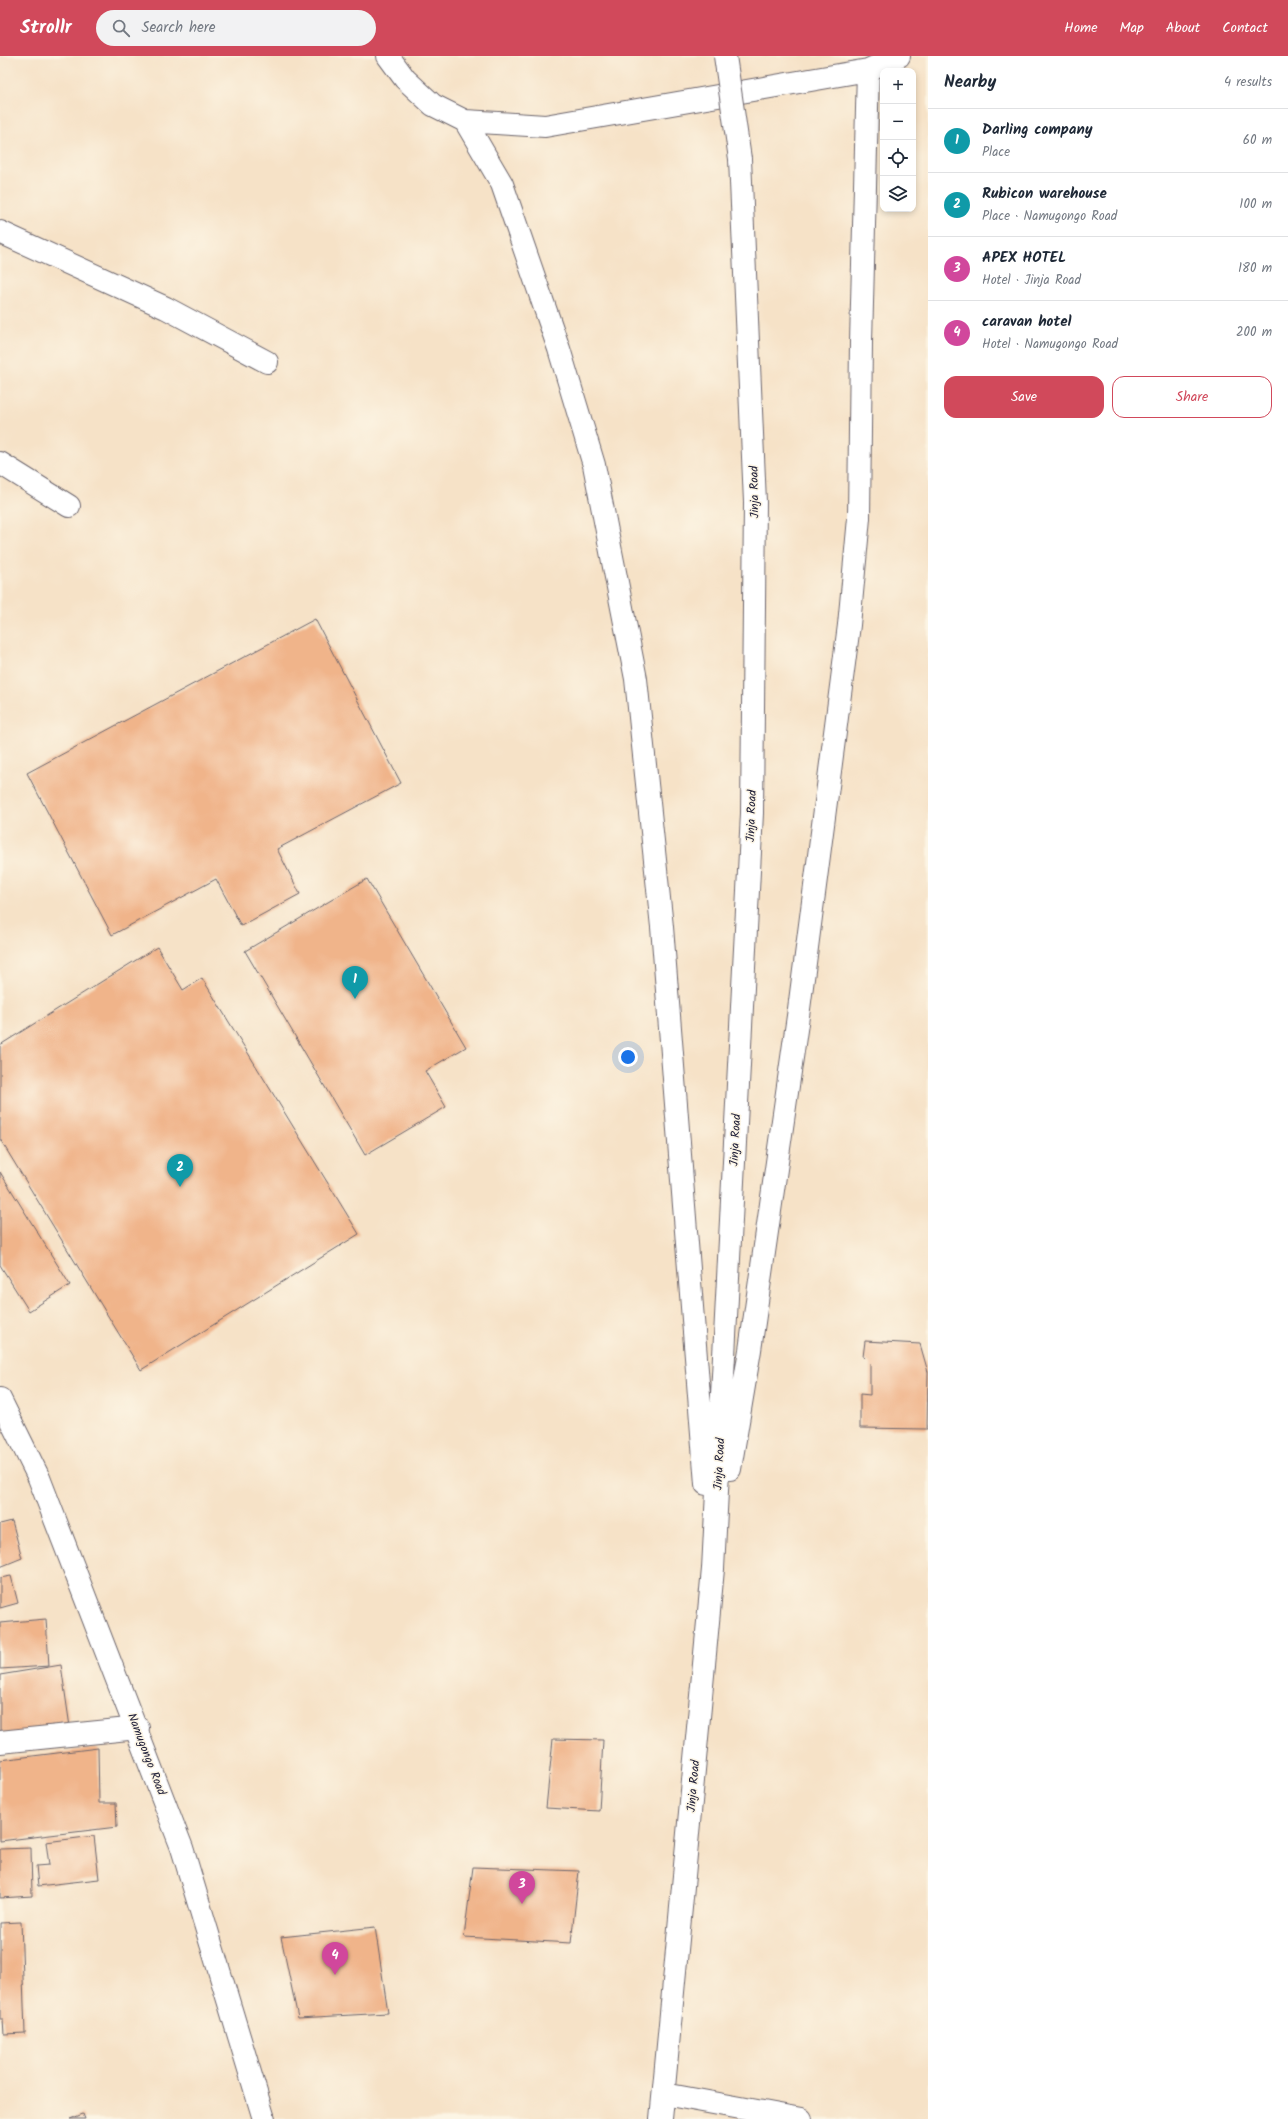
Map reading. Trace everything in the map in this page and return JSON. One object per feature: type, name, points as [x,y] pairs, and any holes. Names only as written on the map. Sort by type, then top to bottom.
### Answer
[{"type":"main road","points":[[388,56],[405,78],[433,105],[465,121],[545,126],[868,70],[899,56]]},
{"type":"main road","name":"Jinja Road","points":[[661,2119],[713,1569],[752,813],[755,502],[740,159],[725,56]]},
{"type":"main road","points":[[713,1569],[750,1350],[799,1009],[849,625],[859,518],[861,342],[868,70]]},
{"type":"main road","points":[[465,121],[502,184],[559,349],[592,457],[636,679],[662,927],[713,1569]]},
{"type":"main road","points":[[0,232],[166,308],[267,362]]},
{"type":"main road","points":[[0,463],[69,506]]},
{"type":"main road","name":"Namugongo Road","points":[[0,1399],[39,1478],[138,1728],[182,1848],[264,2119]]},
{"type":"main road","points":[[0,1742],[138,1728]]},
{"type":"main road","points":[[664,2094],[801,2119]]},
{"type":"building","points":[[315,619],[401,783],[277,849],[300,894],[241,926],[216,879],[112,935],[27,773]]},
{"type":"building","points":[[367,879],[466,1047],[425,1071],[446,1107],[365,1155],[245,951]]},
{"type":"building","points":[[157,947],[183,990],[202,978],[359,1234],[141,1370],[0,1139],[0,1045]]},
{"type":"building","points":[[0,1172],[70,1285],[29,1311],[0,1265]]},
{"type":"building","points":[[865,1341],[920,1344],[928,1372],[927,1429],[860,1428],[860,1394],[870,1395],[870,1364],[863,1357]]},
{"type":"building","points":[[12,1521],[22,1558],[0,1567],[0,1524]]},
{"type":"building","points":[[11,1576],[18,1603],[0,1608],[0,1578]]},
{"type":"building","points":[[46,1619],[49,1666],[0,1669],[0,1623]]},
{"type":"building","points":[[61,1665],[70,1727],[0,1738],[0,1675]]},
{"type":"building","points":[[553,1739],[603,1740],[599,1811],[546,1808]]},
{"type":"building","points":[[98,1748],[99,1803],[116,1803],[117,1827],[0,1841],[0,1760]]},
{"type":"building","points":[[94,1836],[99,1879],[38,1886],[36,1866],[49,1865],[46,1842]]},
{"type":"building","points":[[31,1848],[32,1896],[0,1898],[0,1849]]},
{"type":"building","points":[[473,1867],[579,1871],[571,1943],[464,1937]]},
{"type":"building","points":[[21,1922],[25,2033],[4,2034],[3,2019],[0,2019],[0,1923]]},
{"type":"building","points":[[375,1927],[388,2013],[298,2018],[281,1937]]},
{"type":"building","points":[[83,2114],[85,2119],[70,2119]]},
{"type":"place","name":"Darling company","points":[[355,999]]},
{"type":"place","name":"Rubicon warehouse","points":[[180,1187]]},
{"type":"place","name":"APEX HOTEL","points":[[522,1904]]},
{"type":"place","name":"caravan hotel","points":[[335,1975]]}]
